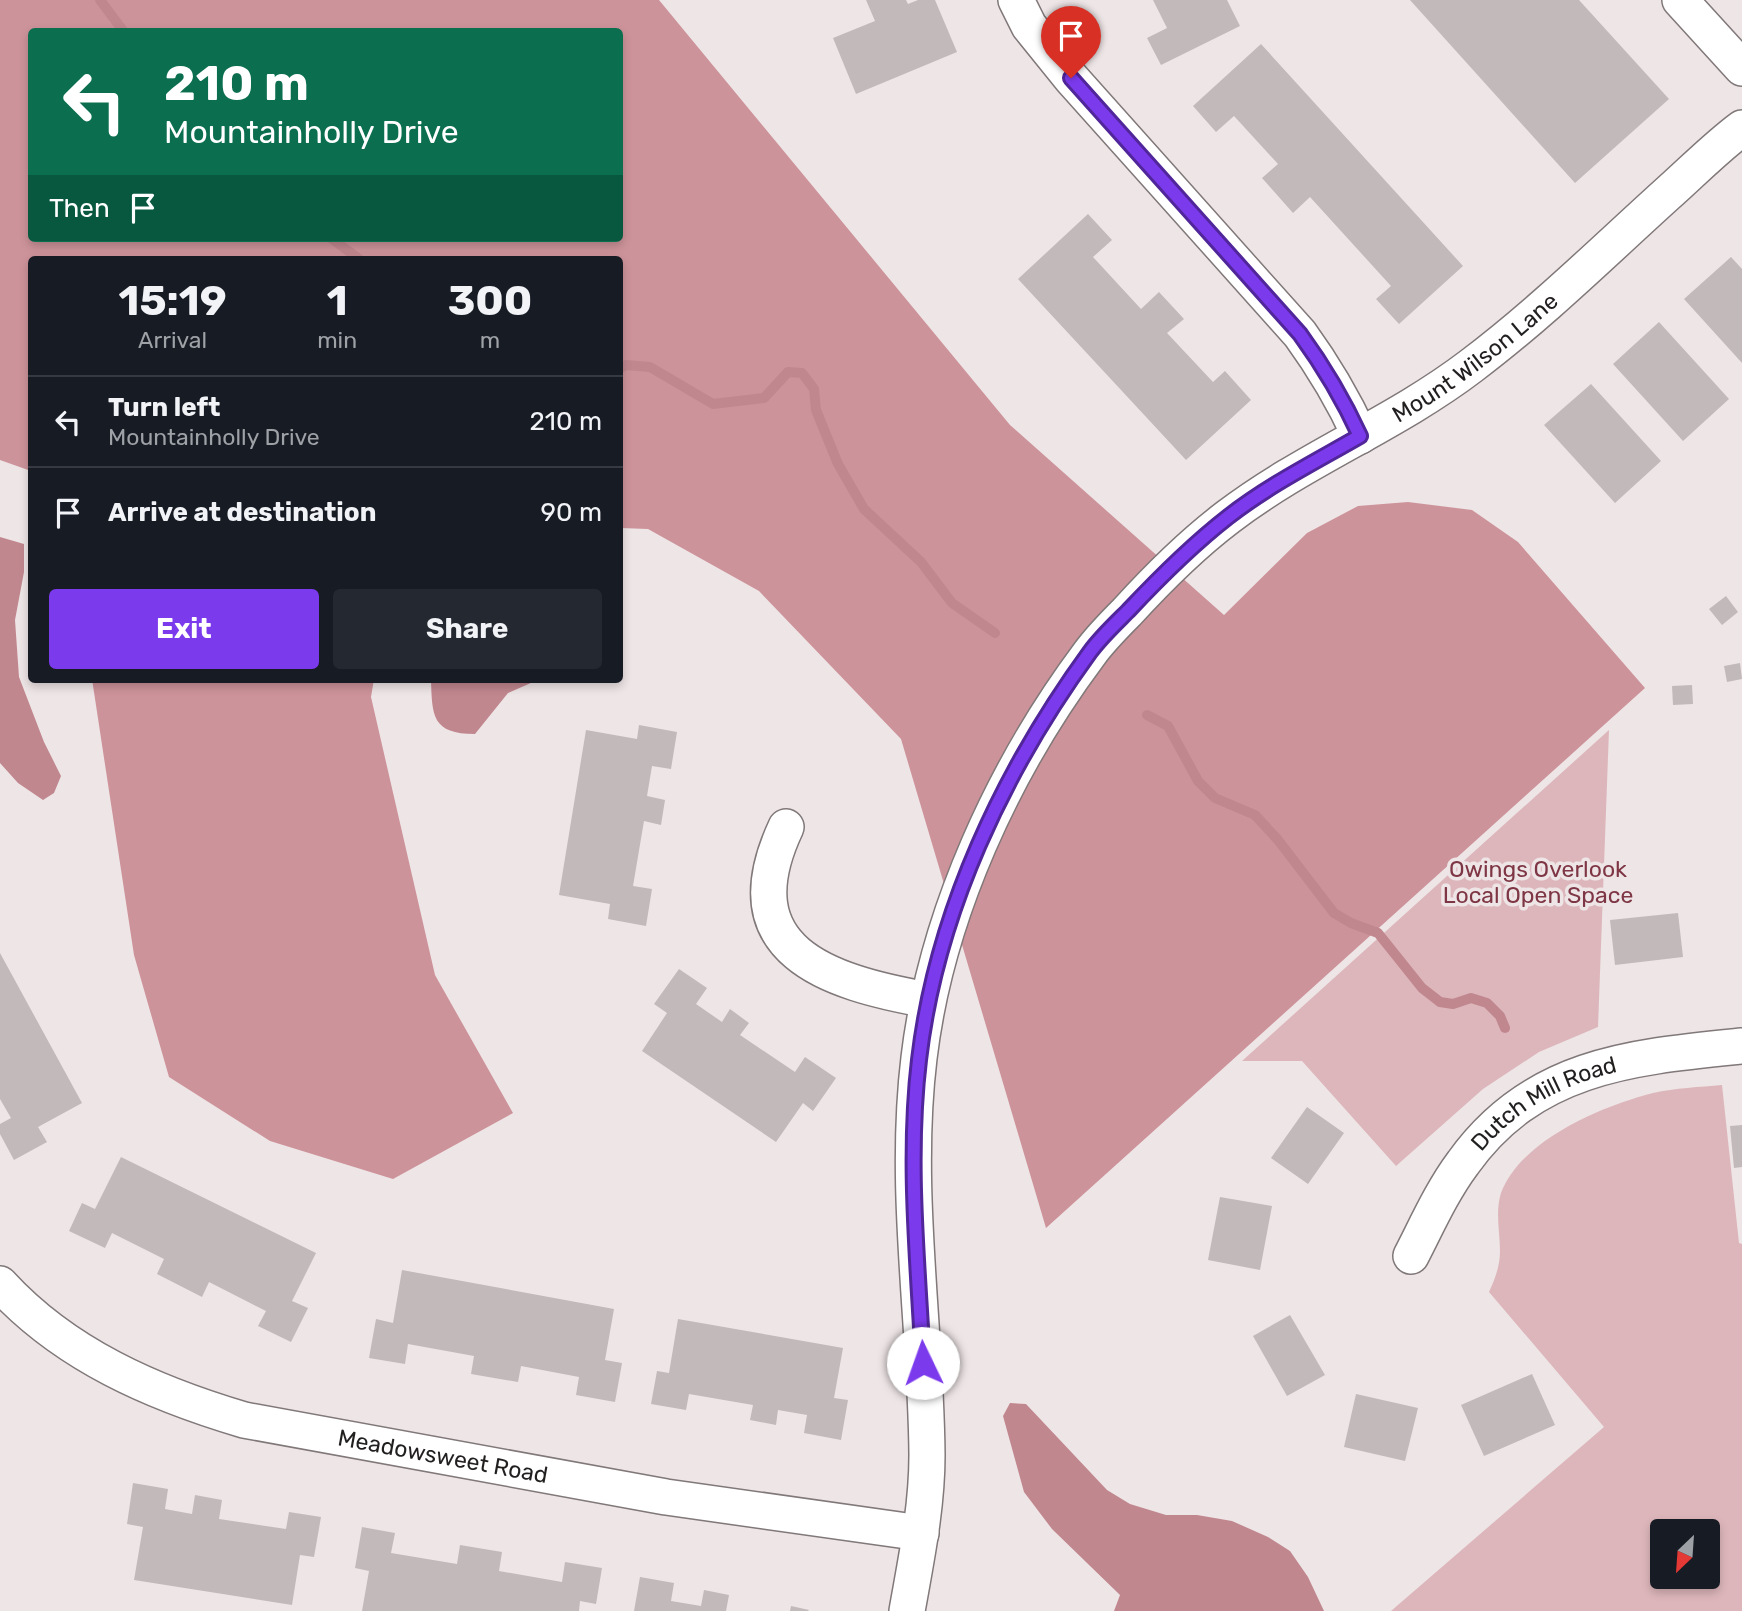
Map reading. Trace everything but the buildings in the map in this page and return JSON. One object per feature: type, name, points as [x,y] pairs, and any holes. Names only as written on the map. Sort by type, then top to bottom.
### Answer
[{"type":"street","points":[[1016,0],[1029,26],[1071,78],[1300,334],[1336,387],[1360,436]]},
{"type":"street","points":[[1680,0],[1742,68]]},
{"type":"street","name":"Mount Wilson Lane","points":[[907,1611],[921,1533],[927,1459],[915,1145],[919,1061],[928,1000],[952,915],[978,846],[1015,771],[1049,711],[1092,649],[1186,552],[1229,516],[1291,475],[1450,381],[1512,334],[1742,128]]},
{"type":"street","points":[[786,827],[776,848],[769,874],[768,900],[774,927],[791,948],[843,980],[879,991],[928,1000]]},
{"type":"street","name":"Dutch Mill Road","points":[[1411,1256],[1463,1163],[1487,1135],[1521,1104],[1562,1079],[1612,1063],[1742,1045]]},
{"type":"street","name":"Meadowsweet Road","points":[[0,1284],[63,1341],[109,1367],[151,1388],[244,1420],[666,1497],[921,1533]]},
{"type":"green space","name":"Owings Overlook Local Open Space","points":[[1609,730],[1598,1027],[1539,1052],[1483,1089],[1396,1166],[1302,1061],[1242,1061]]},
{"type":"green space","points":[[1722,1085],[1739,1243],[1742,1244],[1742,1611],[1391,1611],[1604,1427],[1489,1292],[1500,1257],[1499,1200],[1511,1174],[1544,1141],[1588,1116],[1653,1093]]},
{"type":"shaded area","points":[[0,0],[659,0],[1010,425],[1224,615],[1307,533],[1358,506],[1408,502],[1472,510],[1518,542],[1645,688],[1046,1228],[901,739],[759,591],[648,529],[623,528],[623,256],[28,256],[28,470],[0,460]]},
{"type":"shaded area","points":[[0,537],[24,544],[24,572],[15,620],[19,677],[44,742],[61,776],[54,793],[43,800],[18,783],[0,763]]},
{"type":"shaded area","points":[[93,683],[373,683],[371,697],[435,975],[513,1113],[393,1179],[270,1141],[169,1077],[134,955]]},
{"type":"shaded area","points":[[431,683],[531,683],[508,693],[475,734],[450,731],[442,726],[437,720],[432,703]]},
{"type":"shaded area","points":[[1010,1403],[1026,1404],[1107,1490],[1130,1504],[1166,1515],[1197,1515],[1232,1521],[1268,1537],[1290,1551],[1308,1577],[1324,1611],[1114,1611],[1120,1595],[1052,1529],[1024,1492],[1003,1416]]},
{"type":"waterway","points":[[100,0],[121,28]]},
{"type":"waterway","points":[[336,242],[355,256]]},
{"type":"waterway","points":[[623,366],[650,367],[713,404],[764,398],[788,372],[802,373],[814,389],[816,410],[838,464],[864,509],[921,562],[952,603],[995,633]]},
{"type":"waterway","points":[[1147,715],[1168,726],[1198,781],[1215,798],[1255,815],[1278,840],[1334,913],[1378,933],[1422,988],[1440,1002],[1453,1004],[1471,998],[1487,1003],[1500,1016],[1505,1028]]},
{"type":"route","points":[[923,1363],[916,1223],[915,1145],[919,1061],[928,1000],[939,959],[978,846],[1015,771],[1049,711],[1092,649],[1186,552],[1229,516],[1291,475],[1360,436],[1324,366],[1300,334],[1071,78]]}]
